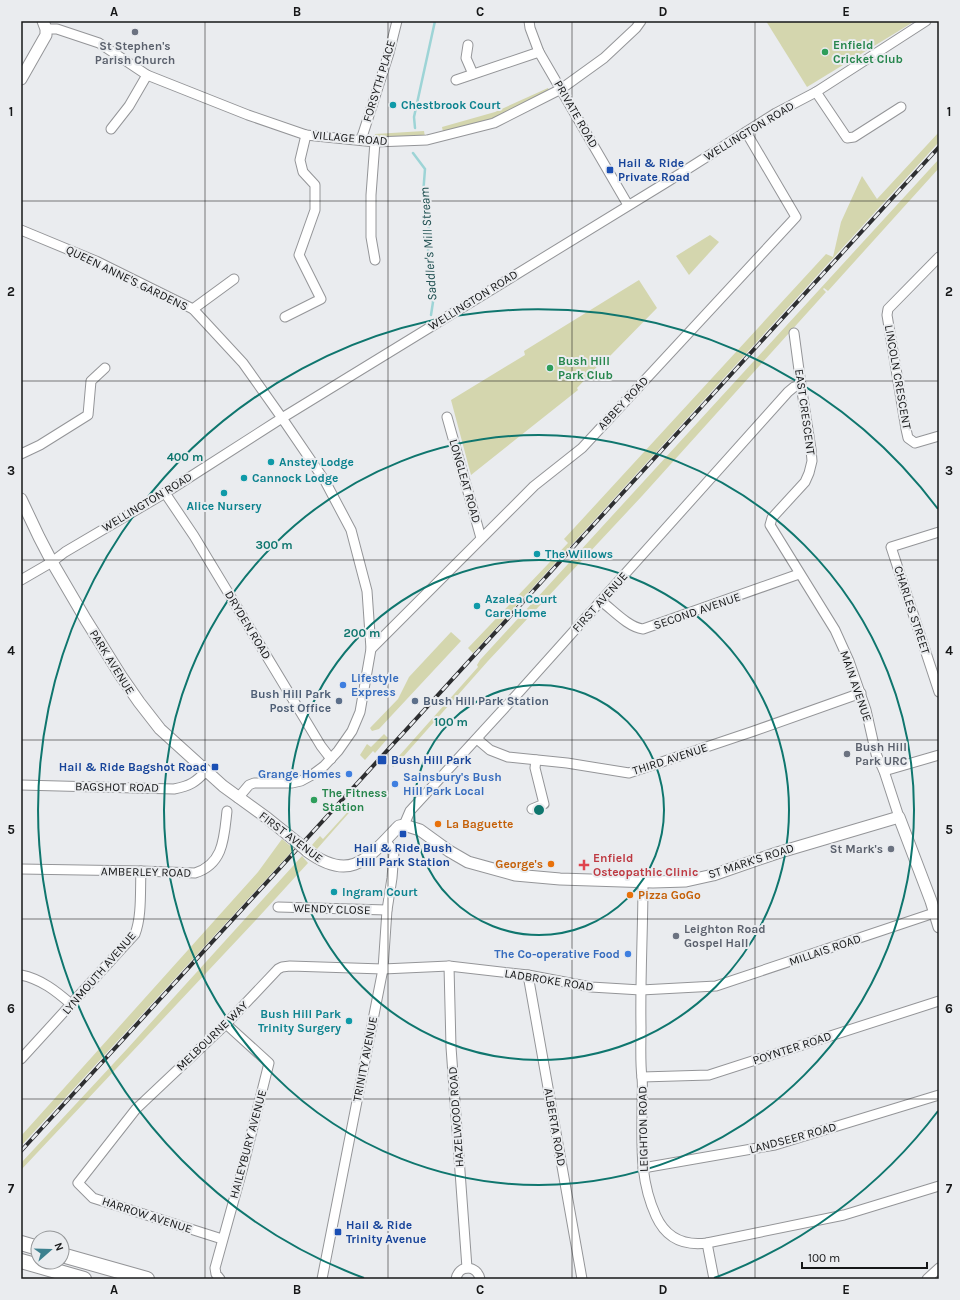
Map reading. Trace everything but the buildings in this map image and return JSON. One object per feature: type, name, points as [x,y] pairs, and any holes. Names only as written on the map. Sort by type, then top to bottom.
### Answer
[{"type":"highway","points":[[70,1257],[147,1279]]},
{"type":"highway","points":[[21,1261],[84,1279]]},
{"type":"street","name":"FORSYTH PLACE","points":[[361,140],[389,53],[397,21]]},
{"type":"street","name":"PRIVATE ROAD","points":[[529,21],[539,52],[628,205]]},
{"type":"street","name":"VILLAGE ROAD","points":[[45,25],[99,43],[147,75],[248,115],[306,135],[375,142],[427,140],[494,123],[561,89],[604,58],[636,28],[641,21]]},
{"type":"street","name":"WELLINGTON ROAD","points":[[21,580],[776,113],[816,92],[926,21]]},
{"type":"street","points":[[21,79],[46,35],[45,25]]},
{"type":"street","points":[[468,45],[466,58],[473,74]]},
{"type":"street","points":[[456,80],[539,52]]},
{"type":"street","points":[[111,129],[129,106],[147,75]]},
{"type":"street","points":[[816,92],[843,135],[847,138],[854,136],[901,107]]},
{"type":"street","name":"ABBEY ROAD","points":[[371,649],[534,486],[582,448],[796,217],[746,132]]},
{"type":"street","points":[[285,317],[321,299],[300,255],[315,210],[315,185],[303,172],[300,160],[306,135]]},
{"type":"street","points":[[375,142],[371,195],[371,237],[375,260]]},
{"type":"street","name":"QUEEN ANNE'S GARDENS","points":[[21,230],[96,261],[193,309],[242,363],[282,418],[325,481],[351,530],[367,591],[371,649],[360,712],[352,731],[338,751],[312,775],[301,781],[292,783],[254,783],[244,789],[238,798]]},
{"type":"street","name":"LINCOLN CRESCENT","points":[[939,256],[888,309],[887,314],[908,438],[915,443],[939,436]]},
{"type":"street","points":[[193,309],[234,279]]},
{"type":"street","name":"EAST CRESCENT","points":[[770,525],[772,518],[805,482],[812,462],[794,334]]},
{"type":"street","points":[[21,454],[40,445],[88,415],[91,381],[105,368]]},
{"type":"street","name":"FIRST AVENUE","points":[[238,798],[267,818],[307,851],[323,862],[330,865],[345,866],[353,865],[367,858],[399,826],[404,825],[410,811],[477,739],[788,392],[794,387],[801,385]]},
{"type":"street","name":"LONGLEAT ROAD","points":[[447,422],[482,538]]},
{"type":"street","name":"DRYDEN ROAD","points":[[165,492],[194,536],[321,746],[331,758]]},
{"type":"street","name":"PARK AVENUE","points":[[21,499],[38,537],[52,562],[121,676],[139,702],[160,729],[222,786],[238,798]]},
{"type":"street","name":"MAIN AVENUE","points":[[770,525],[835,630],[849,661],[861,692],[876,754],[884,771],[939,927]]},
{"type":"street","name":"CHARLES STREET","points":[[939,532],[891,547],[939,692]]},
{"type":"street","name":"SECOND AVENUE","points":[[601,600],[630,624],[636,628],[643,629],[799,574]]},
{"type":"street","name":"THIRD AVENUE","points":[[477,739],[490,750],[499,754],[629,773],[754,731],[861,692]]},
{"type":"street","points":[[884,771],[939,755]]},
{"type":"street","points":[[532,810],[544,804],[535,768],[536,760]]},
{"type":"street","name":"BAGSHOT ROAD","points":[[21,785],[174,788],[189,785],[196,781],[206,771]]},
{"type":"street","name":"AMBERLEY ROAD","points":[[21,869],[141,871],[182,874],[203,871],[212,865],[219,854],[224,838],[227,811]]},
{"type":"street","name":"ST MARK'S ROAD","points":[[404,825],[420,830],[449,851],[468,862],[515,875],[643,882],[686,881],[713,875],[777,853],[899,817]]},
{"type":"street","name":"TRINITY AVENUE","points":[[322,1279],[383,969],[387,910],[394,852],[385,840]]},
{"type":"street","name":"LYNMOUTH AVENUE","points":[[22,1057],[135,934],[138,928],[141,871]]},
{"type":"street","name":"LEIGHTON ROAD","points":[[643,882],[641,990],[642,1165],[647,1193],[656,1217],[667,1233],[682,1242],[701,1244],[707,1243],[844,1215],[939,1186]]},
{"type":"street","name":"WENDY CLOSE","points":[[278,907],[387,910]]},
{"type":"street","name":"MILLAIS ROAD","points":[[716,986],[934,914]]},
{"type":"street","name":"LADBROKE ROAD","points":[[383,969],[449,966],[528,975],[591,987],[641,990],[716,986]]},
{"type":"street","name":"HAZELWOOD ROAD","points":[[449,966],[451,1047],[467,1268]]},
{"type":"street","name":"MELBOURNE WAY","points":[[78,1183],[136,1109],[226,1024],[278,969],[282,967],[383,969]]},
{"type":"street","points":[[21,975],[30,977],[52,988],[71,1004]]},
{"type":"street","name":"ALBERTA ROAD","points":[[528,975],[582,1279]]},
{"type":"street","name":"POYNTER ROAD","points":[[642,1077],[709,1075],[939,1001]]},
{"type":"street","name":"HAILEYBURY AVENUE","points":[[220,1279],[216,1274],[215,1268],[269,1063],[226,1024]]},
{"type":"street","name":"LANDSEER ROAD","points":[[643,1168],[775,1145],[939,1095]]},
{"type":"street","name":"HARROW AVENUE","points":[[78,1183],[93,1198],[222,1239]]},
{"type":"street","points":[[707,1243],[714,1279]]},
{"type":"street","points":[[456,1279],[460,1270],[467,1268],[475,1270],[480,1279]]},
{"type":"street","points":[[927,1279],[939,1268]]},
{"type":"green space","name":"Enfield Cricket Club","points":[[766,21],[915,21],[807,87]]},
{"type":"green space","points":[[548,88],[551,93],[497,117],[443,132],[442,127],[495,112]]},
{"type":"green space","points":[[424,131],[425,137],[374,138],[375,134]]},
{"type":"green space","points":[[939,132],[939,142],[473,653],[468,648],[568,543],[564,539],[826,254],[833,257],[841,222],[862,176],[877,199]]},
{"type":"green space","points":[[939,159],[939,168],[828,291],[824,288],[823,289],[826,292],[642,496],[488,661],[393,767],[391,765],[478,667],[477,665],[480,660]]},
{"type":"green space","points":[[710,235],[719,242],[689,275],[676,256]]},
{"type":"green space","name":"Bush Hill Park Club","points":[[639,280],[657,308],[610,356],[608,355],[577,388],[578,390],[471,475],[451,400],[525,355],[524,351]]},
{"type":"green space","points":[[451,632],[461,641],[379,729],[372,731],[370,728],[398,699],[409,677]]},
{"type":"green space","points":[[384,734],[388,738],[375,753],[373,751],[365,760],[360,755],[367,744],[371,747]]},
{"type":"green space","points":[[354,805],[355,806],[317,849],[312,845],[320,836],[323,839]]},
{"type":"green space","points":[[282,839],[294,849],[21,1146],[21,1136],[258,872]]},
{"type":"green space","points":[[302,856],[308,863],[21,1170],[21,1163],[127,1049]]},
{"type":"waterway","name":"Saddler's Mill Stream","points":[[415,128],[414,117],[435,21]]},
{"type":"waterway","name":"Saddler's Mill Stream","points":[[413,153],[425,169],[423,195],[425,208],[429,219],[428,254],[432,273],[430,282],[433,302],[431,315]]},
{"type":"railway","points":[[21,1151],[939,147]]},
{"type":"place","name":"St Stephen's Parish Church","points":[[135,32]]},
{"type":"place","name":"Enfield Cricket Club","points":[[825,52]]},
{"type":"place","name":"Chestbrook Court","points":[[393,105]]},
{"type":"place","name":"Hail & Ride Private Road","points":[[610,170]]},
{"type":"place","name":"Bush Hill Park Club","points":[[550,368]]},
{"type":"place","name":"Anstey Lodge","points":[[271,462]]},
{"type":"place","name":"Cannock Lodge","points":[[244,478]]},
{"type":"place","name":"Alice Nursery","points":[[224,493]]},
{"type":"place","name":"The Willows","points":[[537,554]]},
{"type":"place","name":"Azalea Court Care Home","points":[[477,606]]},
{"type":"place","name":"Lifestyle Express","points":[[343,685]]},
{"type":"place","name":"Bush Hill Park Post Office","points":[[339,701]]},
{"type":"place","name":"Bush Hill Park Station","points":[[415,701]]},
{"type":"place","name":"Bush Hill Park URC","points":[[847,754]]},
{"type":"place","name":"Bush Hill Park","points":[[382,760]]},
{"type":"place","name":"Hail & Ride Bagshot Road","points":[[215,767]]},
{"type":"place","name":"Grange Homes","points":[[349,774]]},
{"type":"place","name":"Sainsbury's Bush Hill Park Local","points":[[395,784]]},
{"type":"place","name":"The Fitness Station","points":[[314,800]]},
{"type":"place","name":"La Baguette","points":[[438,824]]},
{"type":"place","name":"Hail & Ride Bush Hill Park Station","points":[[403,834]]},
{"type":"place","name":"St Mark's","points":[[891,849]]},
{"type":"place","name":"George's","points":[[551,864]]},
{"type":"place","name":"Enfield Osteopathic Clinic","points":[[584,865]]},
{"type":"place","name":"Ingram Court","points":[[334,892]]},
{"type":"place","name":"Pizza GoGo","points":[[630,895]]},
{"type":"place","name":"Leighton Road Gospel Hall","points":[[676,936]]},
{"type":"place","name":"The Co-operative Food","points":[[628,954]]},
{"type":"place","name":"Bush Hill Park Trinity Surgery","points":[[349,1021]]},
{"type":"place","name":"Hail & Ride Trinity Avenue","points":[[338,1232]]}]
